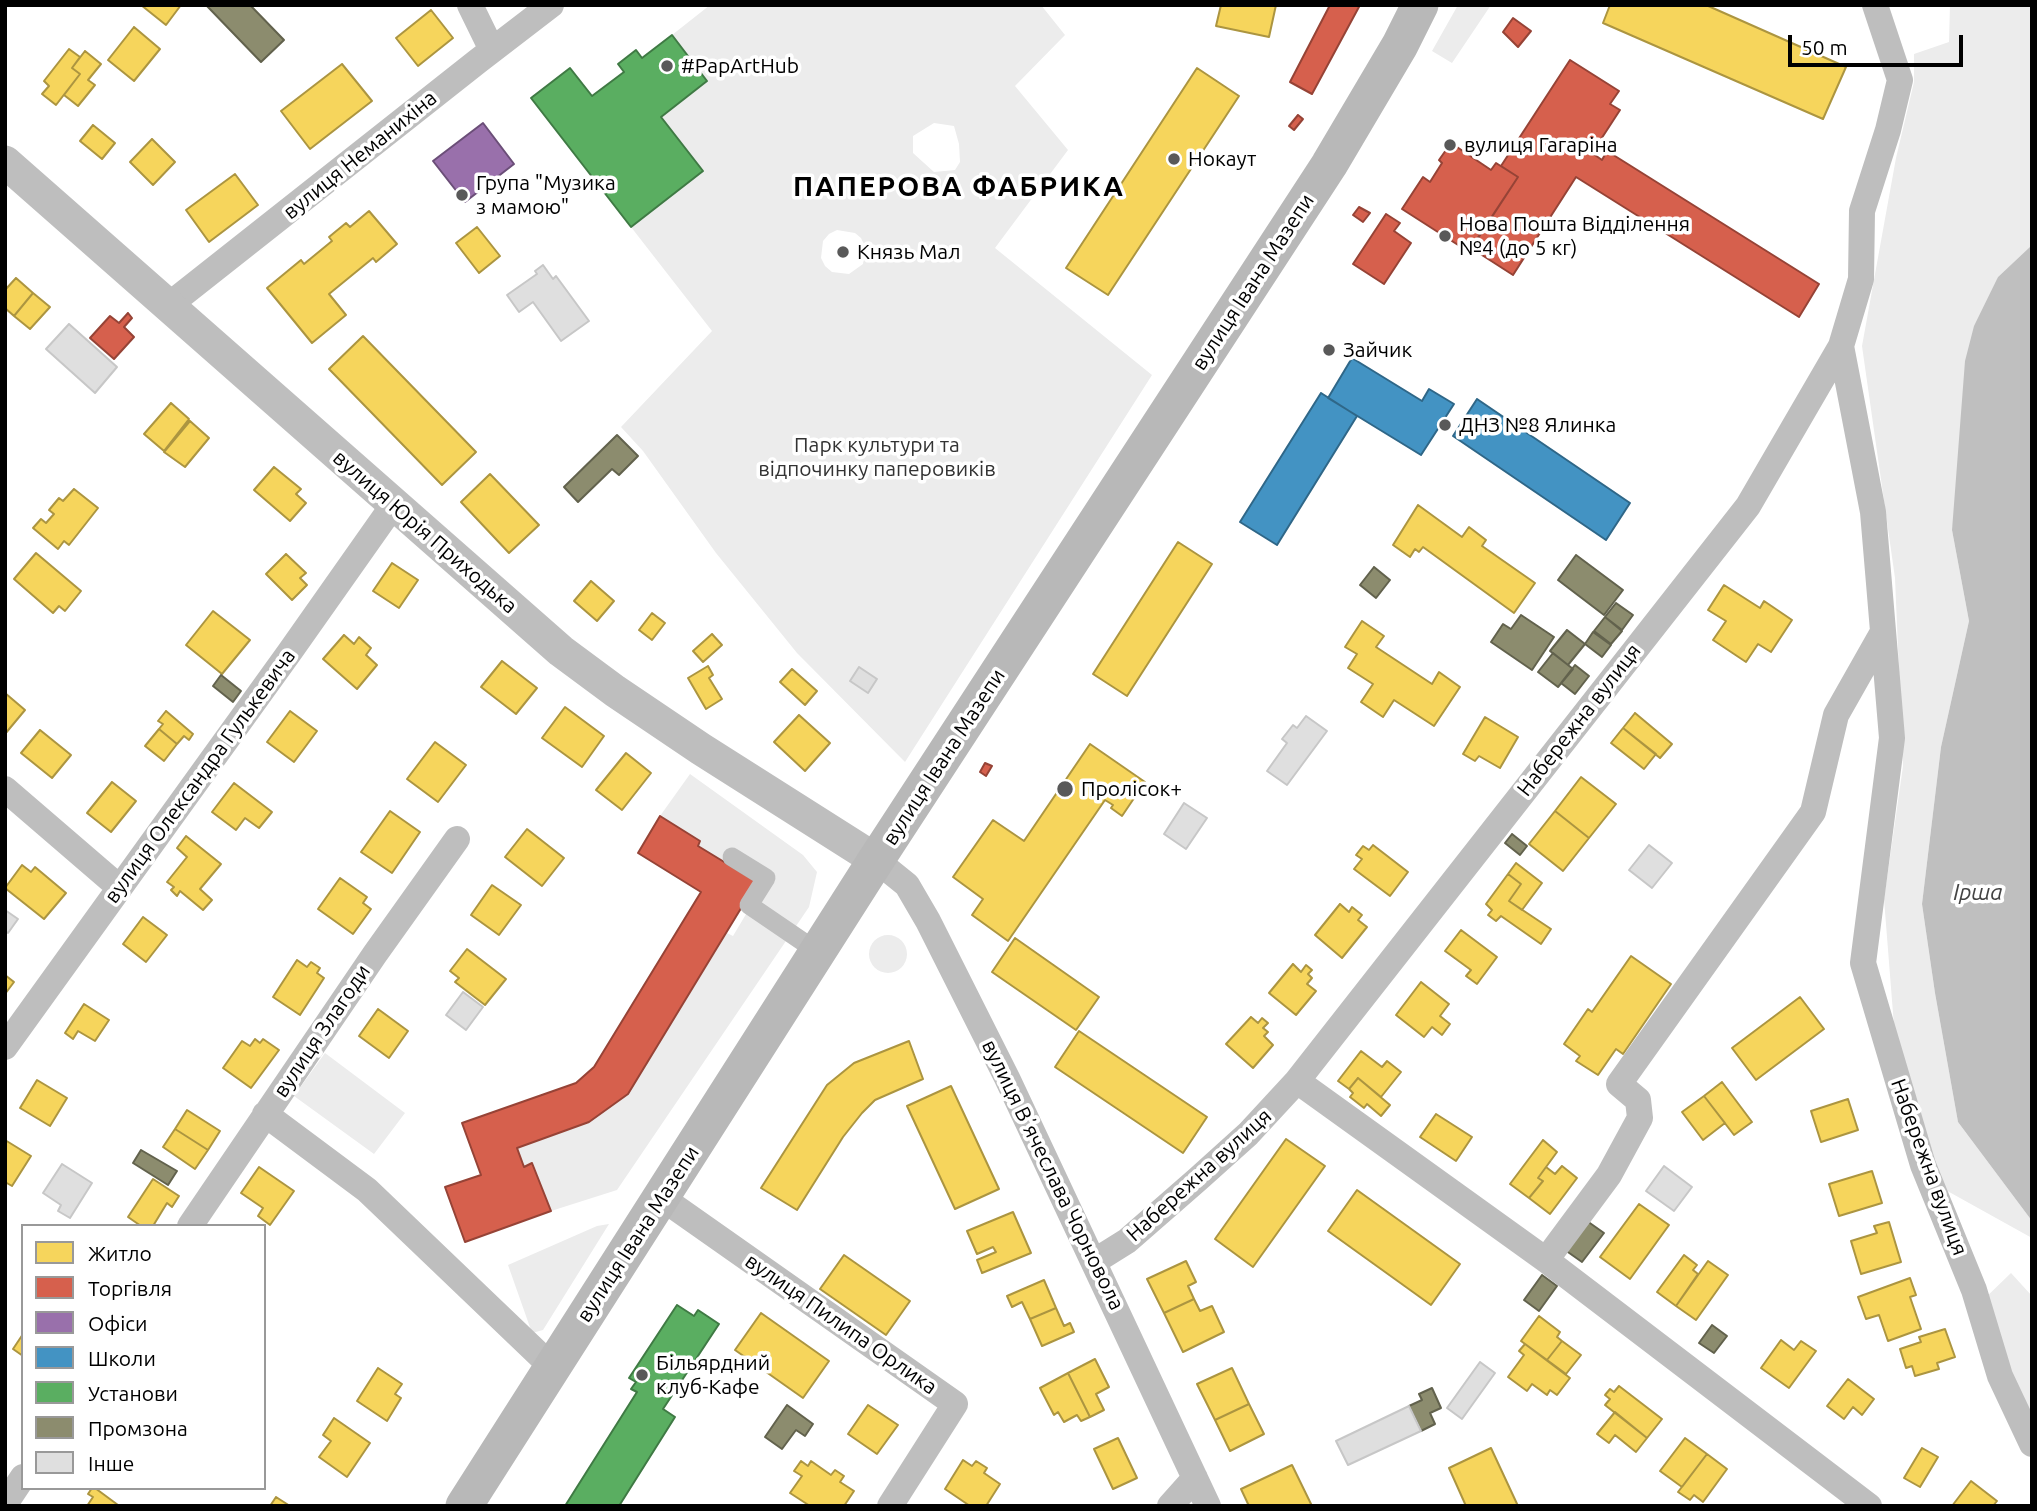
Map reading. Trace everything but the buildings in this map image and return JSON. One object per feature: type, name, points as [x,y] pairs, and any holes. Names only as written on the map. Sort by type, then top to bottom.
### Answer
[{"type":"main road","name":"вулиця Івана Мазепи","points":[[464,1506],[876,860],[1329,165],[1400,45],[1420,5]]},
{"type":"street","points":[[470,5],[492,50]]},
{"type":"street","name":"вулиця Неманихіна","points":[[169,305],[551,5]]},
{"type":"street","name":"Набережна вулиця","points":[[1095,1261],[1127,1241],[1189,1187],[1248,1134],[1297,1081],[1748,506],[1841,346],[1861,279],[1862,211],[1888,130],[1900,80],[1875,5]]},
{"type":"street","name":"вулиця Юрія Приходька","points":[[5,162],[561,651],[701,749],[876,860]]},
{"type":"street","name":"Набережна вулиця","points":[[1841,346],[1873,512],[1892,738],[1863,963],[1923,1165],[1974,1290],[2000,1376],[2032,1444]]},
{"type":"street","name":"вулиця Олександра Гулькевича","points":[[5,1047],[394,504]]},
{"type":"street","points":[[1546,1260],[1609,1175],[1640,1118],[1638,1100],[1619,1084],[1813,812],[1836,715],[1883,632]]},
{"type":"street","points":[[5,789],[120,888]]},
{"type":"street","name":"вулиця Злагоди","points":[[191,1224],[457,839]]},
{"type":"street","points":[[732,857],[766,878],[750,905],[818,952]]},
{"type":"street","name":"вулиця Вʼячеслава Чорновола","points":[[876,860],[900,877],[914,894],[1007,1078],[1209,1506]]},
{"type":"street","points":[[1297,1081],[1546,1260],[1869,1506]]},
{"type":"street","points":[[265,1114],[367,1190],[552,1367]]},
{"type":"street","name":"вулиця Пилипа Орлика","points":[[662,1198],[955,1404],[890,1506]]},
{"type":"street","points":[[1170,1506],[1195,1478]]},
{"type":"street","points":[[5,1504],[21,1480]]},
{"type":"green space","name":"Парк культури та відпочинку паперовиків","points":[[710,5],[1041,5],[1065,35],[1015,86],[1068,150],[995,248],[1152,375],[905,762],[797,653],[716,553],[643,451],[621,427],[712,331],[631,227],[703,171],[661,117],[707,81],[672,35]],"holes":[[[934,123],[954,126],[960,162],[955,170],[934,172],[913,153],[913,136]],[[837,230],[855,233],[865,247],[863,264],[849,274],[832,272],[821,258],[823,241]]]},
{"type":"green space","points":[[1458,5],[1491,5],[1452,63],[1432,51]]},
{"type":"green space","points":[[1950,5],[2032,5],[2032,245],[1998,277],[1952,530],[1969,621],[1941,747],[1922,904],[1958,1122],[2032,1221],[2032,1238],[1942,1188],[1896,1051],[1884,899],[1903,766],[1895,578],[1862,346],[1896,158],[1914,82],[1914,54],[1949,42]]},
{"type":"green space","points":[[690,774],[803,855],[817,872],[809,907],[617,1190],[551,1211],[533,1163],[524,1167],[517,1148],[588,1122],[628,1094],[727,933],[733,936],[770,874],[757,882],[698,846],[700,841],[660,816]]},
{"type":"green space","points":[[888,935],[902,940],[907,954],[902,968],[888,973],[874,968],[869,954],[874,940]]},
{"type":"green space","points":[[325,1053],[405,1113],[374,1154],[294,1096]]},
{"type":"green space","points":[[609,1224],[543,1330],[532,1333],[508,1265],[597,1226]]},
{"type":"green space","points":[[2011,1273],[2032,1296],[2032,1438],[1981,1302]]},
{"type":"water","name":"Ірша","points":[[2032,245],[2032,1221],[1958,1122],[1922,904],[1941,747],[1969,621],[1952,530],[1965,361],[1974,326],[1998,277]]},
{"type":"place","name":"#PapArtHub","points":[[667,66]]},
{"type":"place","name":"вулиця Гагаріна","points":[[1450,145]]},
{"type":"place","name":"Нокаут","points":[[1174,159]]},
{"type":"place","name":"Група \"Музика з мамою\"","points":[[462,195]]},
{"type":"place","name":"Нова Пошта Відділення №4 (до 5 кг)","points":[[1445,236]]},
{"type":"place","name":"Князь Мал","points":[[843,252]]},
{"type":"place","name":"Зайчик","points":[[1329,350]]},
{"type":"place","name":"ДНЗ №8 Ялинка","points":[[1445,425]]},
{"type":"place","name":"Пролісок+","points":[[1065,789]]},
{"type":"place","name":"Більярдний клуб-Кафе","points":[[642,1375]]},
{"type":"district","name":"ПАПЕРОВА ФАБРИКА","points":[[959,187]]}]
